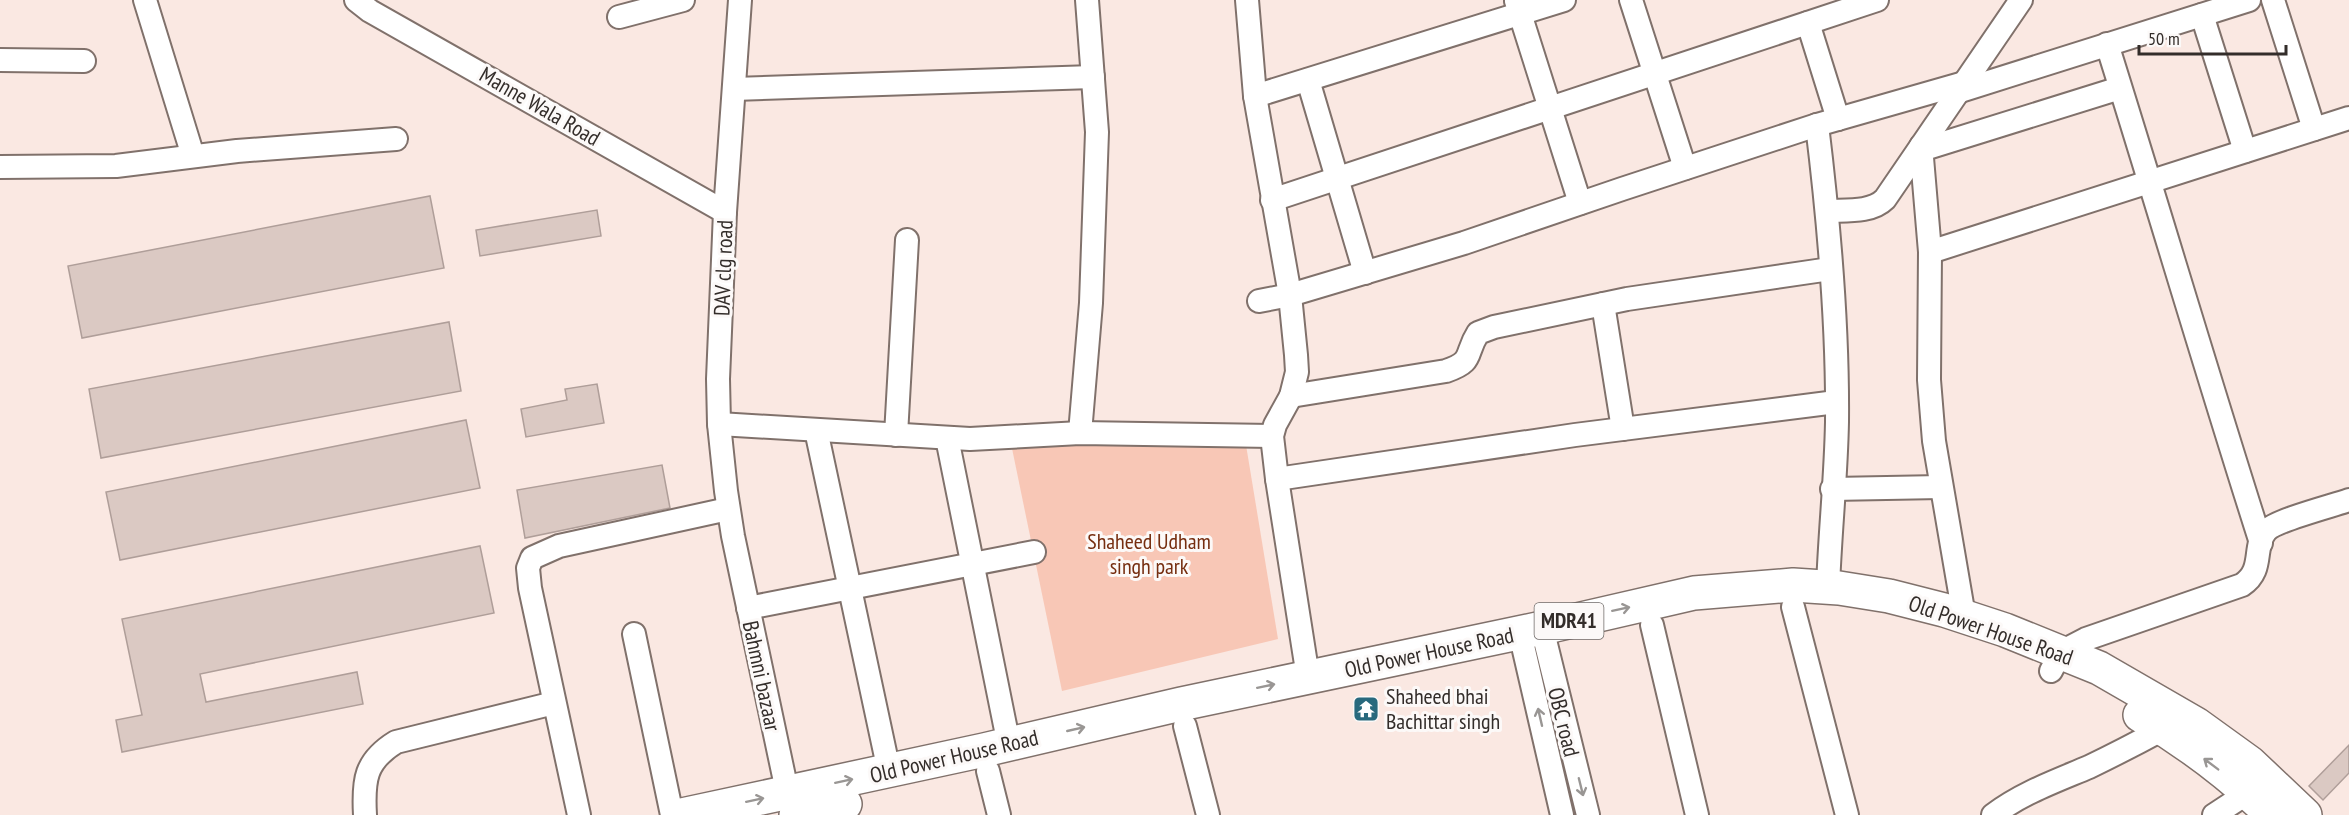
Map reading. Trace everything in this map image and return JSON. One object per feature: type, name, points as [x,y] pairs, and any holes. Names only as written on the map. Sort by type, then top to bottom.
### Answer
[{"type":"highway","name":"Old Power House Road","points":[[792,808],[988,771],[1185,726],[1533,640],[1694,593],[1793,585],[1828,587],[1889,596],[1964,616],[2056,662],[2090,688],[2163,729],[2249,792],[2272,815]]},
{"type":"highway","name":"Old Power House Road","points":[[792,808],[889,771],[1308,677],[1533,640],[1652,625],[1698,615],[1793,607],[1837,610],[1885,618],[2056,662],[2099,668],[2196,724],[2250,763],[2305,815]]},
{"type":"highway","name":"MDR41","points":[[682,815],[792,808]]},
{"type":"street","points":[[145,0],[194,156]]},
{"type":"street","name":"Manne Wala Road","points":[[356,0],[370,11],[725,212]]},
{"type":"street","points":[[619,16],[683,0]]},
{"type":"street","name":"DAV clg road","points":[[733,536],[719,424],[718,379],[725,212],[740,0]]},
{"type":"street","points":[[1080,433],[1090,303],[1098,132],[1087,0]]},
{"type":"street","points":[[1247,0],[1255,96],[1290,296],[1297,372],[1292,396],[1275,424],[1272,436],[1276,479],[1308,677]]},
{"type":"street","points":[[1255,96],[1308,80],[1517,7],[1564,0]]},
{"type":"street","points":[[1631,0],[1685,168]]},
{"type":"street","points":[[1272,200],[1877,0]]},
{"type":"street","points":[[1827,211],[1865,209],[1880,204],[1921,148],[2021,0]]},
{"type":"street","points":[[1259,301],[1290,296],[1464,243],[1816,125],[1961,87],[2249,0]]},
{"type":"street","points":[[2273,0],[2313,129]]},
{"type":"street","points":[[1517,7],[1580,203]]},
{"type":"street","points":[[2202,15],[2245,151]]},
{"type":"street","points":[[1808,23],[1838,119]]},
{"type":"street","points":[[2107,44],[2151,182],[2210,384],[2261,543]]},
{"type":"street","points":[[0,60],[84,61]]},
{"type":"street","points":[[734,89],[1093,77]]},
{"type":"street","points":[[1308,80],[1365,273]]},
{"type":"street","points":[[1921,148],[2120,88]]},
{"type":"street","points":[[1930,252],[2313,129],[2348,120]]},
{"type":"street","points":[[1816,125],[1827,211],[1836,402],[1828,587]]},
{"type":"street","points":[[0,167],[116,166],[194,156],[396,139]]},
{"type":"street","points":[[1921,148],[1930,252],[1929,380],[1936,459],[1964,616]]},
{"type":"street","points":[[896,435],[907,240]]},
{"type":"street","points":[[1292,396],[1446,370],[1464,362],[1469,356],[1475,339],[1484,330],[1603,304],[1830,269]]},
{"type":"street","points":[[1603,304],[1623,429]]},
{"type":"street","points":[[1276,479],[1623,429],[1836,402]]},
{"type":"street","points":[[719,424],[947,438],[1002,439],[1080,433],[1272,436]]},
{"type":"street","points":[[816,430],[889,771]]},
{"type":"street","points":[[947,438],[1009,744]]},
{"type":"street","points":[[1832,489],[1941,487]]},
{"type":"street","points":[[2056,662],[2108,630],[2242,585],[2254,572],[2264,533],[2273,526],[2349,500]]},
{"type":"street","points":[[579,815],[530,588],[528,568],[532,558],[559,546],[728,509]]},
{"type":"street","name":"Bahmni bazaar","points":[[733,536],[792,808]]},
{"type":"street","points":[[748,608],[1034,552]]},
{"type":"street","points":[[1793,607],[1847,815]]},
{"type":"street","points":[[1652,625],[1697,815]]},
{"type":"street","points":[[634,634],[672,815]]},
{"type":"street","name":"OBC road","points":[[1533,640],[1562,815]]},
{"type":"street","name":"OBC road","points":[[1533,640],[1588,815]]},
{"type":"street","points":[[366,815],[366,779],[370,764],[381,751],[389,746],[396,742],[554,703]]},
{"type":"street","points":[[1185,726],[1208,815]]},
{"type":"street","points":[[1994,815],[2007,804],[2027,793],[2097,763],[2163,729]]},
{"type":"street","points":[[988,771],[999,815]]},
{"type":"street","points":[[2214,815],[2249,792]]},
{"type":"green space","name":"Shaheed Udham singh park","points":[[1008,429],[1246,445],[1278,639],[1062,691]]},
{"type":"building","points":[[430,196],[444,268],[82,338],[68,266]]},
{"type":"building","points":[[597,210],[601,236],[480,256],[476,230]]},
{"type":"building","points":[[449,322],[461,391],[101,458],[89,389]]},
{"type":"building","points":[[597,384],[604,423],[526,437],[521,409],[567,400],[565,389]]},
{"type":"building","points":[[466,420],[480,488],[120,560],[106,492]]},
{"type":"building","points":[[662,465],[670,508],[525,538],[517,490]]},
{"type":"building","points":[[480,546],[494,613],[200,674],[206,702],[357,672],[363,704],[122,752],[116,720],[142,715],[122,619]]},
{"type":"building","points":[[2349,745],[2349,773],[2323,800],[2309,786]]},
{"type":"place","name":"Shaheed bhai Bachittar singh","points":[[1366,709]]}]
